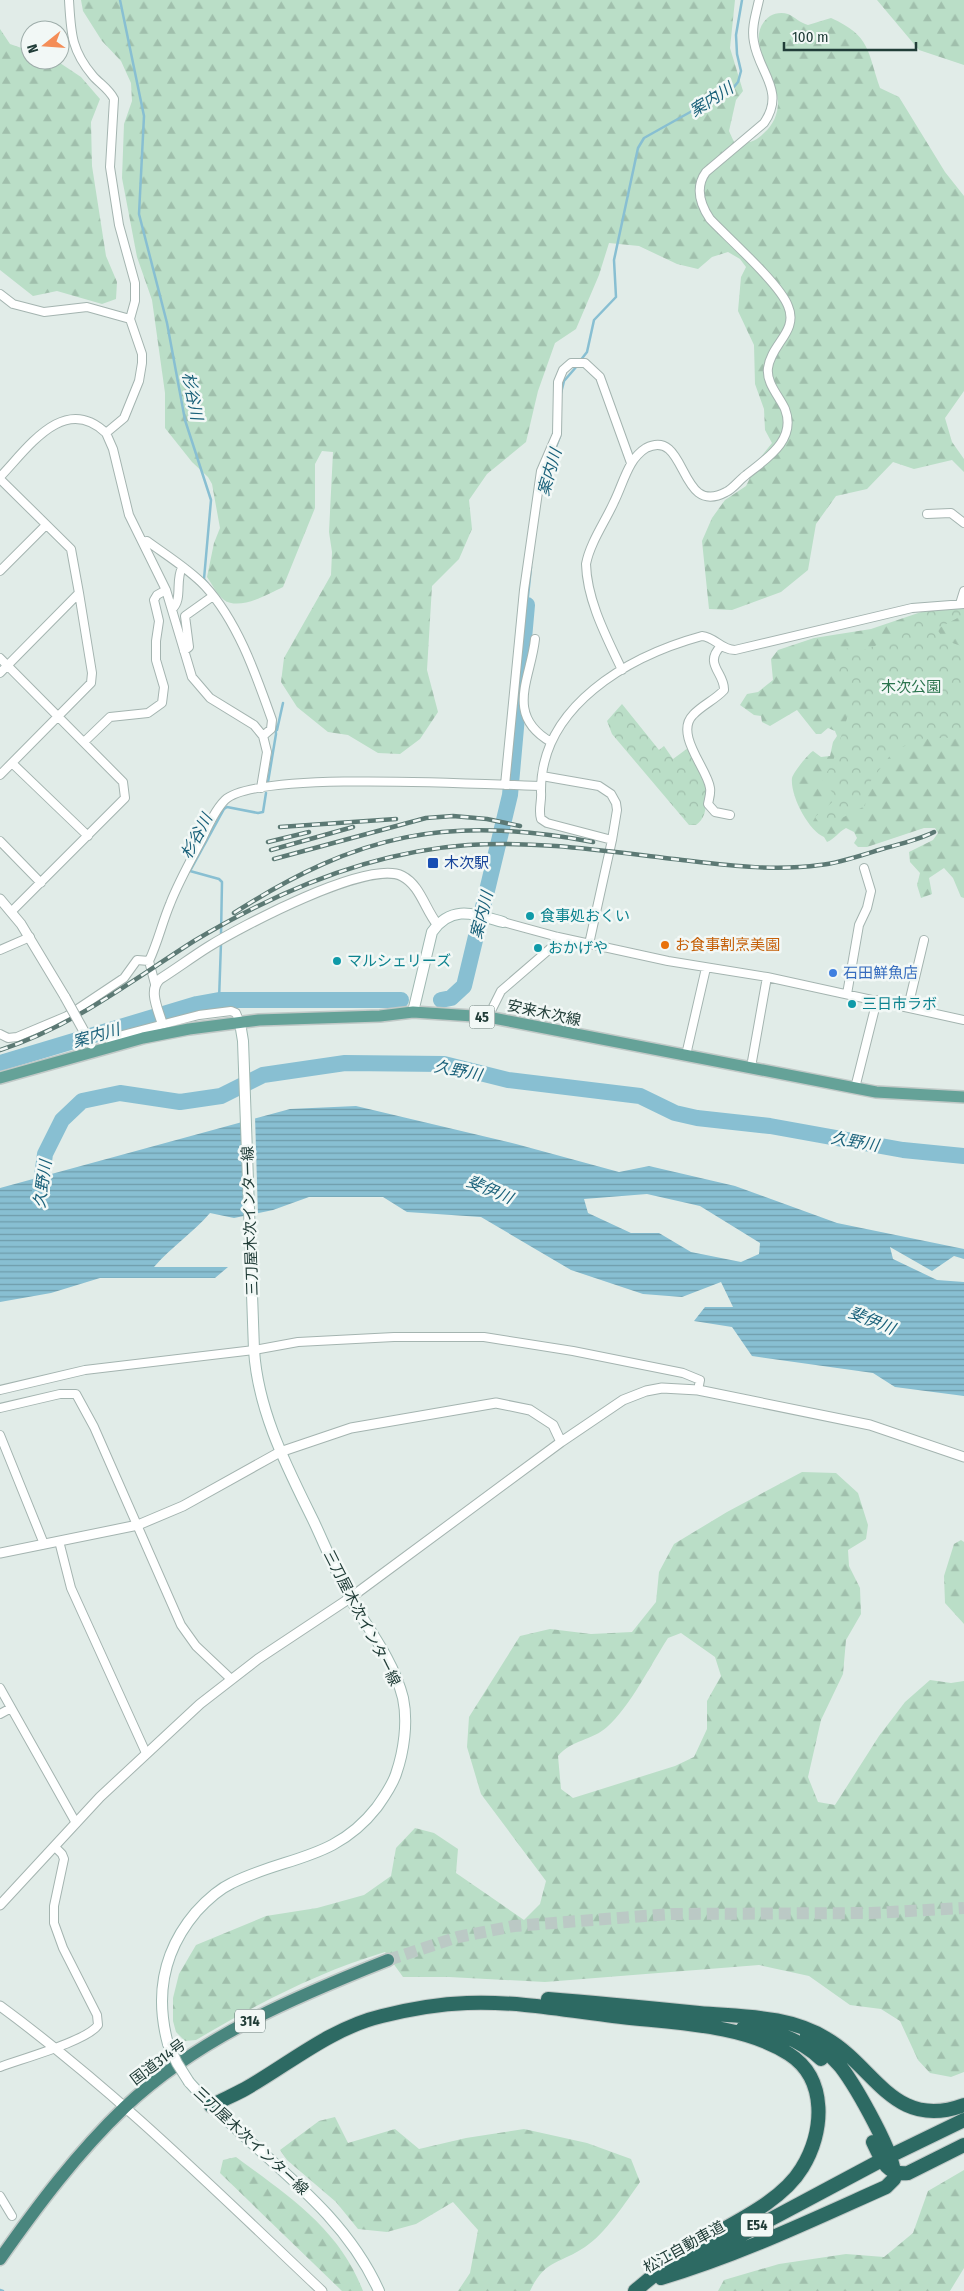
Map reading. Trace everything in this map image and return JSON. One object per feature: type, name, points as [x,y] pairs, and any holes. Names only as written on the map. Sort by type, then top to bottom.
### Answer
[{"type":"highway","name":"国道314号","points":[[0,2259],[54,2185],[83,2150],[126,2106],[212,2042],[265,2013],[313,1990],[388,1960]]},
{"type":"highway","points":[[211,2106],[238,2084],[305,2042],[344,2022],[379,2009],[423,1999],[462,1994],[507,1995],[754,2016],[792,2024],[828,2039],[856,2062],[877,2085],[901,2103],[927,2111],[964,2105]]},
{"type":"highway","points":[[211,2106],[244,2089],[311,2046],[379,2016],[425,2007],[466,2003],[510,2003],[722,2029],[748,2028],[769,2032],[798,2042],[814,2053],[835,2073],[867,2129],[884,2165],[896,2174],[908,2173],[964,2146]]},
{"type":"highway","points":[[661,2278],[702,2266],[886,2187],[894,2179],[896,2174],[893,2161],[858,2093],[841,2068],[821,2047],[792,2024]]},
{"type":"highway","points":[[636,2291],[686,2251],[788,2187],[812,2150],[818,2128],[819,2104],[813,2083],[803,2066],[790,2054],[770,2043],[722,2029]]},
{"type":"highway","points":[[894,2154],[964,2120]]},
{"type":"highway","name":"松江自動車道","points":[[636,2291],[878,2162]]},
{"type":"main road","points":[[413,1012],[432,932],[437,924],[446,916],[459,913],[503,922]]},
{"type":"main road","name":"安来木次線","points":[[0,1078],[93,1048],[113,1046],[189,1029],[259,1020],[380,1016],[413,1012],[488,1017],[855,1088],[907,1094],[964,1097]]},
{"type":"main road","name":"三刀屋木次インター線","points":[[240,1023],[243,1041],[254,1350],[257,1386],[280,1452],[350,1598],[380,1644],[394,1674],[403,1699],[405,1727],[396,1776],[369,1818],[349,1836],[302,1859],[230,1883],[207,1899],[190,1920],[166,1962],[162,1981],[163,2024],[168,2044],[177,2063],[190,2082],[211,2106],[329,2214],[369,2268],[379,2291]]},
{"type":"street","points":[[69,0],[72,39],[78,56],[114,99],[110,167],[119,225],[135,283],[135,301],[130,319],[142,354],[141,372],[124,418],[106,433]]},
{"type":"street","points":[[622,670],[601,625],[586,564],[631,463],[646,448],[655,445],[664,446],[674,453],[689,485],[695,491],[708,496],[716,496],[726,492],[767,458],[780,444],[786,434],[786,411],[773,389],[768,368],[775,350],[789,329],[791,314],[788,305],[774,285],[710,219],[704,210],[700,194],[701,179],[706,172],[764,123],[770,114],[773,102],[772,88],[756,53],[753,36],[760,0]]},
{"type":"street","points":[[0,294],[13,304],[44,312],[87,307],[130,319]]},
{"type":"street","points":[[550,742],[528,723],[518,706],[524,590],[541,471],[557,434],[558,382],[563,370],[574,362],[585,363],[600,377],[631,463]]},
{"type":"street","points":[[0,775],[91,683],[92,673],[70,549],[0,478],[48,428],[60,421],[84,420],[96,424],[106,433],[113,449],[126,508],[166,590],[192,677],[203,691],[217,703],[254,725],[263,736],[266,752],[261,788]]},
{"type":"street","points":[[927,514],[950,514],[964,523]]},
{"type":"street","points":[[0,572],[46,525]]},
{"type":"street","points":[[143,542],[147,541],[204,585],[213,596],[238,639],[266,703],[272,726],[269,732],[263,736]]},
{"type":"street","points":[[172,610],[176,604],[182,568]]},
{"type":"street","points":[[84,742],[110,717],[148,713],[162,703],[164,687],[155,653],[159,621],[154,600],[157,595],[166,590]]},
{"type":"street","points":[[612,840],[543,821],[540,812],[541,786],[550,742],[566,718],[584,697],[622,670],[702,636],[710,638],[721,646],[735,650],[912,608],[962,604],[964,591]]},
{"type":"street","points":[[0,673],[79,593]]},
{"type":"street","points":[[184,651],[189,646],[185,616],[213,596]]},
{"type":"street","points":[[506,785],[518,706],[528,666],[533,656],[535,639]]},
{"type":"street","points":[[721,646],[715,656],[714,668],[722,678],[724,690],[692,715],[688,722],[693,753],[707,778],[710,789],[708,804],[715,812],[730,816]]},
{"type":"street","points":[[0,658],[123,782],[125,798],[11,912]]},
{"type":"street","points":[[12,763],[88,836]]},
{"type":"street","points":[[542,776],[599,786],[611,794],[617,810],[589,944]]},
{"type":"street","points":[[160,1017],[149,960],[154,952],[171,902],[222,803],[234,794],[261,788],[318,783],[394,781],[541,786]]},
{"type":"street","points":[[0,841],[41,883]]},
{"type":"street","points":[[848,994],[859,925],[867,908],[871,891],[864,868]]},
{"type":"street","points":[[155,984],[209,946],[291,904],[343,883],[370,875],[390,873],[403,876],[414,886],[437,924]]},
{"type":"street","points":[[0,899],[30,937],[93,1048]]},
{"type":"street","points":[[503,922],[589,944],[848,994],[964,1020]]},
{"type":"street","points":[[0,950],[30,937]]},
{"type":"street","points":[[488,1017],[501,991],[552,947],[558,937]]},
{"type":"street","points":[[908,1007],[924,940]]},
{"type":"street","points":[[0,1034],[8,1038],[17,1037],[67,1016],[124,978],[137,960],[149,960]]},
{"type":"street","points":[[686,1055],[706,968]]},
{"type":"street","points":[[751,1067],[767,978]]},
{"type":"street","points":[[855,1088],[877,1000]]},
{"type":"street","points":[[113,1046],[112,1039],[115,1037],[160,1017],[228,1011],[236,1013],[240,1023]]},
{"type":"street","points":[[0,1390],[85,1370],[254,1350],[308,1341],[394,1337],[484,1337],[573,1351],[683,1373],[700,1380],[698,1390]]},
{"type":"street","points":[[0,1906],[76,1823],[146,1754],[200,1704],[231,1679],[350,1598],[560,1442],[610,1408],[635,1395],[662,1388],[698,1390],[870,1425],[964,1457]]},
{"type":"street","points":[[0,1408],[60,1394],[76,1394],[94,1427],[182,1625],[196,1646],[231,1679]]},
{"type":"street","points":[[0,1553],[138,1525],[184,1506],[280,1452],[351,1428],[496,1403],[530,1410],[553,1425],[560,1442]]},
{"type":"street","points":[[0,1435],[44,1544]]},
{"type":"street","points":[[59,1541],[71,1588],[146,1754]]},
{"type":"street","points":[[0,1688],[76,1823]]},
{"type":"street","points":[[0,1714],[11,1708]]},
{"type":"street","points":[[0,2067],[56,2047],[95,2030],[99,2022],[57,1934],[54,1906],[64,1859],[55,1847]]},
{"type":"street","points":[[0,2006],[56,2047],[126,2106],[322,2291]]},
{"type":"street","points":[[0,2196],[12,2216]]},
{"type":"green space","points":[[81,0],[735,0],[730,48],[743,91],[736,100],[729,131],[734,142],[739,143],[751,142],[761,135],[773,123],[777,111],[776,91],[760,46],[759,35],[762,25],[770,16],[781,13],[788,14],[808,25],[831,18],[854,31],[861,38],[866,46],[880,88],[899,97],[945,172],[964,196],[964,391],[945,418],[952,442],[964,459],[964,472],[952,460],[914,469],[893,462],[867,489],[836,496],[816,524],[808,570],[781,592],[732,610],[709,609],[702,541],[712,518],[725,500],[746,486],[760,458],[772,443],[765,430],[764,409],[755,384],[754,345],[738,311],[741,277],[746,267],[740,259],[728,252],[712,257],[698,269],[677,264],[639,246],[609,243],[599,275],[576,329],[555,343],[538,391],[526,442],[487,474],[469,500],[472,529],[459,559],[432,586],[427,670],[438,712],[420,739],[400,754],[378,753],[348,735],[328,732],[297,707],[281,682],[284,658],[331,575],[332,552],[329,532],[333,452],[322,451],[315,464],[315,508],[283,587],[246,603],[231,603],[221,598],[207,577],[214,543],[220,528],[212,484],[165,428],[165,393],[152,300],[137,257],[122,178],[124,124],[132,101],[131,83],[121,61],[102,41],[83,11]]},
{"type":"green space","points":[[877,0],[964,0],[964,65],[919,50]]},
{"type":"green space","points":[[0,29],[10,44],[20,48],[20,70],[70,70],[81,77],[100,99],[91,122],[92,166],[106,256],[117,282],[116,299],[102,304],[57,291],[33,296],[0,270]]},
{"type":"green space","points":[[964,607],[964,898],[961,897],[953,878],[944,868],[929,878],[932,894],[921,898],[917,885],[920,873],[910,862],[909,852],[933,840],[938,833],[935,828],[924,828],[867,847],[858,847],[854,843],[857,838],[854,832],[846,828],[827,842],[824,837],[812,828],[797,803],[792,778],[813,751],[821,757],[830,756],[833,742],[837,736],[835,731],[828,728],[821,734],[816,734],[797,710],[770,726],[762,722],[761,716],[754,715],[740,705],[747,694],[758,692],[773,680],[771,659],[778,650],[814,638],[871,629],[927,610]]},
{"type":"green space","name":"木次公園","points":[[964,609],[963,615],[937,629],[944,640],[964,647],[964,737],[919,739],[902,747],[889,757],[867,786],[865,806],[838,820],[819,823],[815,817],[837,798],[822,780],[832,764],[854,697],[836,678],[834,659],[845,648],[857,650],[868,648],[888,639],[930,610]]},
{"type":"green space","points":[[622,704],[659,750],[664,746],[673,759],[688,748],[705,781],[707,795],[705,813],[696,825],[689,825],[612,734],[607,721]]},
{"type":"green space","points":[[802,1472],[836,1473],[858,1493],[868,1525],[866,1539],[848,1550],[849,1566],[860,1588],[861,1614],[846,1640],[843,1674],[821,1720],[808,1777],[818,1802],[835,1805],[879,1736],[905,1702],[930,1680],[951,1683],[964,1681],[964,2072],[951,2077],[930,2073],[918,2060],[900,2021],[881,2009],[850,2005],[809,1976],[759,1965],[545,1982],[449,1977],[403,1977],[385,1952],[336,1969],[288,1990],[196,2040],[185,2041],[176,2032],[173,2021],[173,1998],[179,1974],[196,1945],[266,1916],[317,1908],[364,1895],[391,1876],[396,1848],[415,1828],[434,1833],[458,1849],[456,1873],[524,1920],[540,1904],[546,1881],[481,1794],[467,1747],[469,1717],[520,1636],[550,1629],[591,1634],[632,1632],[656,1602],[659,1572],[674,1544],[727,1512]],"holes":[[[681,1633],[715,1657],[721,1676],[707,1701],[707,1729],[694,1757],[675,1766],[573,1798],[561,1789],[558,1756],[576,1743],[595,1735],[616,1718],[632,1697],[668,1638]]]},
{"type":"green space","points":[[961,1540],[964,1542],[964,1624],[945,1603],[944,1576],[954,1544]]},
{"type":"green space","points":[[335,2117],[348,2143],[395,2129],[419,2149],[466,2138],[524,2129],[587,2143],[631,2159],[640,2182],[615,2217],[593,2241],[547,2267],[530,2291],[458,2291],[470,2273],[478,2230],[453,2202],[416,2224],[387,2232],[358,2229],[336,2202],[287,2160],[280,2150],[319,2121]]},
{"type":"green space","points":[[236,2157],[292,2199],[326,2231],[353,2269],[363,2291],[342,2291],[220,2173],[223,2160]]},
{"type":"green space","points":[[964,2170],[964,2268],[950,2291],[718,2291],[724,2280],[779,2264],[846,2254],[884,2257],[913,2233],[928,2191]]},
{"type":"water","name":"斐伊川","points":[[356,1106],[516,1144],[619,1172],[649,1166],[735,1186],[837,1223],[964,1249],[964,1259],[954,1256],[932,1271],[890,1247],[893,1259],[937,1280],[964,1282],[964,1396],[895,1387],[873,1373],[752,1356],[732,1327],[694,1321],[705,1307],[733,1307],[721,1282],[682,1297],[643,1294],[571,1270],[481,1217],[407,1212],[383,1197],[309,1197],[273,1210],[234,1218],[210,1213],[154,1267],[228,1267],[215,1278],[100,1278],[51,1293],[0,1302],[0,1188],[290,1109]],"holes":[[[647,1194],[700,1206],[760,1243],[759,1254],[741,1262],[691,1252],[659,1233],[631,1233],[588,1213],[584,1199]]]},
{"type":"pier","points":[[255,1116],[258,1216],[244,1219],[241,1120]]},
{"type":"waterway","name":"杉谷川","points":[[120,0],[144,116],[139,214],[167,323],[185,420],[211,500],[204,579],[207,583]]},
{"type":"waterway","name":"案内川","points":[[580,361],[587,352],[594,320],[616,297],[614,260],[638,148],[644,138],[733,88],[738,82],[741,71],[737,54],[736,35],[742,0]]},
{"type":"waterway","name":"案内川","points":[[561,393],[564,381],[577,366]]},
{"type":"waterway","name":"案内川","points":[[543,482],[560,436]]},
{"type":"waterway","name":"案内川","points":[[527,605],[531,567]]},
{"type":"waterway","name":"案内川","points":[[441,1000],[451,998],[464,986],[510,795],[527,605]]},
{"type":"waterway","points":[[277,730],[283,703]]},
{"type":"waterway","name":"杉谷川","points":[[268,782],[276,734],[275,722]]},
{"type":"waterway","name":"杉谷川","points":[[221,935],[222,882],[219,879],[190,871],[224,809],[227,807],[258,813],[263,812],[266,793]]},
{"type":"waterway","name":"杉谷川","points":[[219,1000],[221,943]]},
{"type":"waterway","name":"案内川","points":[[0,1063],[197,1004],[219,1000],[401,1000]]},
{"type":"waterway","name":"久野川","points":[[39,1199],[45,1154],[62,1120],[82,1101],[120,1093],[180,1102],[221,1096],[263,1075],[345,1063],[444,1064],[508,1080],[640,1096],[675,1113],[697,1118],[770,1126],[903,1150],[964,1156]]},
{"type":"tunnel","points":[[388,1960],[458,1937],[514,1926],[671,1914],[872,1913],[964,1908]]},
{"type":"railway","points":[[274,859],[426,818],[453,816],[487,819],[520,826]]},
{"type":"railway","points":[[280,827],[396,819]]},
{"type":"railway","points":[[271,850],[353,827]]},
{"type":"railway","points":[[234,913],[279,886],[322,864],[364,848],[406,837],[448,832],[493,830],[541,834],[593,842]]},
{"type":"railway","points":[[268,842],[309,832]]},
{"type":"railway","points":[[0,1050],[52,1029],[76,1016],[194,941],[258,906],[326,877],[396,856],[468,845],[524,844],[580,848],[739,866],[788,868],[843,861],[915,840],[934,832]]},
{"type":"place","name":"木次駅","points":[[433,863]]},
{"type":"place","name":"食事処おくい","points":[[530,916]]},
{"type":"place","name":"お食事割烹美園","points":[[665,945]]},
{"type":"place","name":"おかげや","points":[[538,948]]},
{"type":"place","name":"マルシェリーズ","points":[[337,961]]},
{"type":"place","name":"石田鮮魚店","points":[[833,973]]},
{"type":"place","name":"三日市ラボ","points":[[852,1004]]}]
